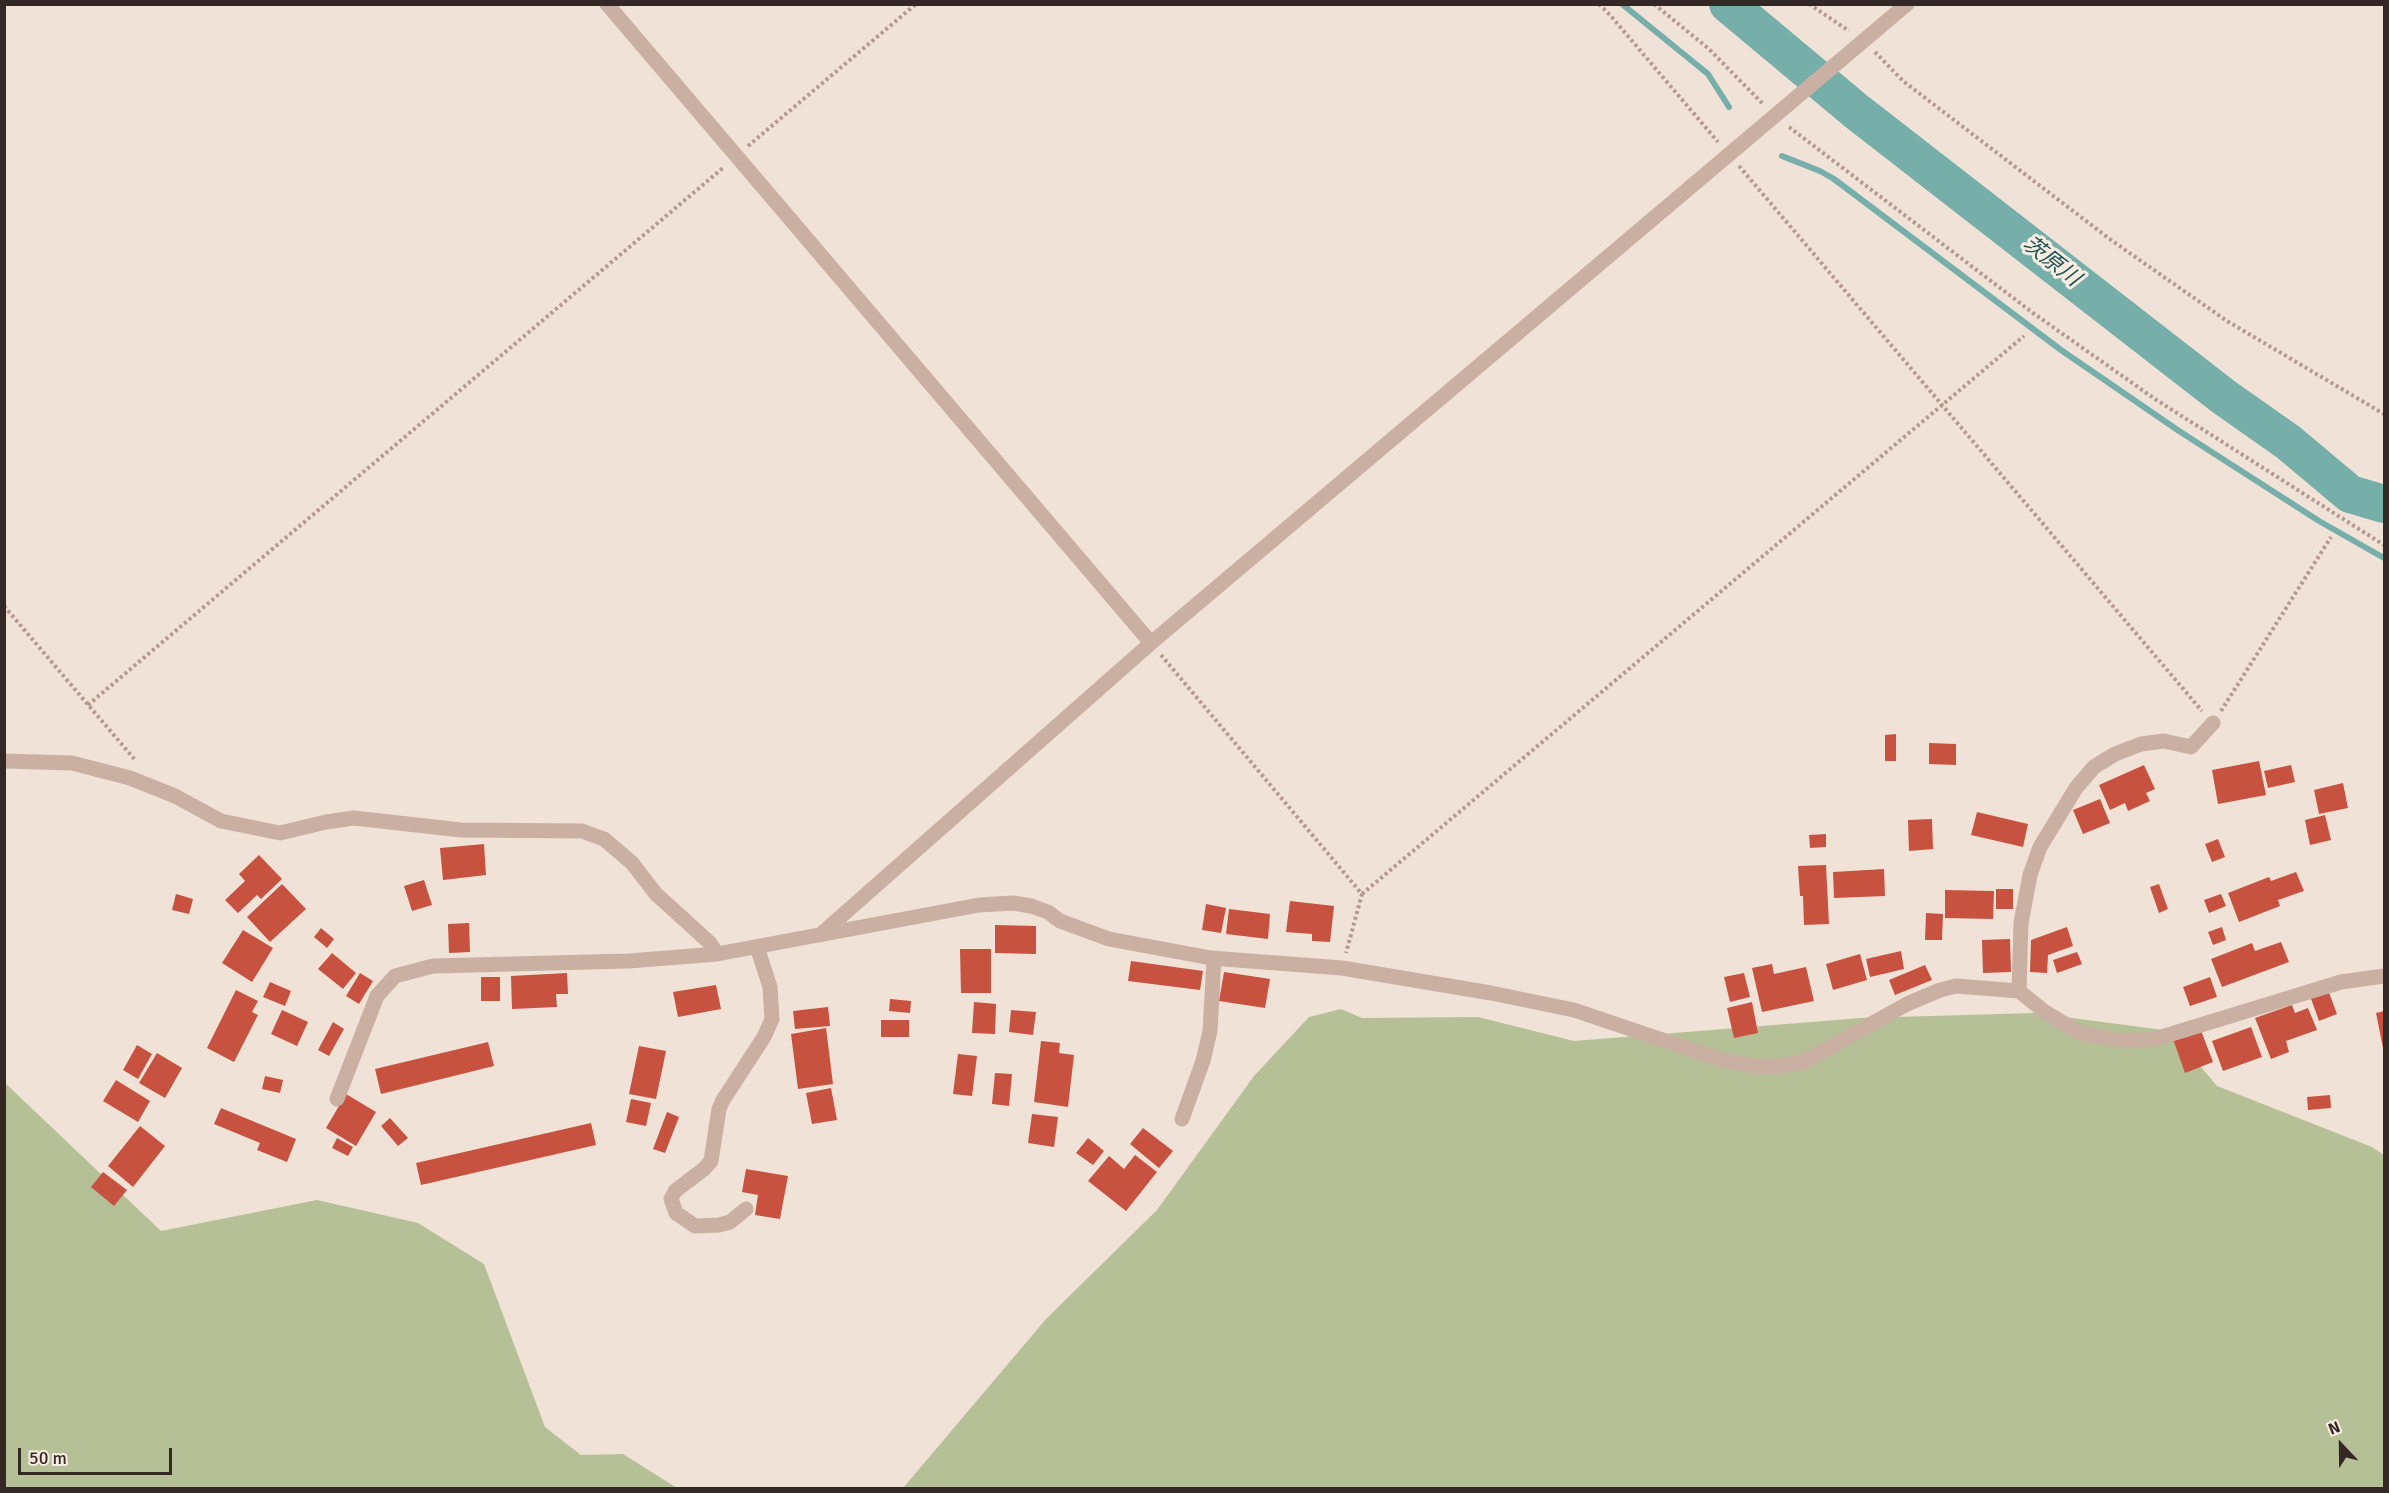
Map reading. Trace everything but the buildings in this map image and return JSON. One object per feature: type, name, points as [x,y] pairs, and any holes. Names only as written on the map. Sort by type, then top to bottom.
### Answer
[{"type":"street","points":[[607,4],[1151,643]]},
{"type":"street","points":[[819,935],[1151,643],[1907,4]]},
{"type":"street","points":[[2019,991],[2021,923],[2030,875],[2040,847],[2076,788],[2094,767],[2115,754],[2141,744],[2164,741],[2191,747],[2213,723]]},
{"type":"street","points":[[4,761],[72,764],[130,778],[175,796],[221,821],[280,833],[354,818],[461,830],[582,831],[604,838],[632,863],[656,894],[710,943],[717,954]]},
{"type":"street","points":[[337,1099],[377,996],[395,976],[433,966],[629,961],[717,954],[979,905],[1013,903],[1040,909],[1060,921],[1109,939],[1214,959],[1342,968],[1491,993],[1574,1010],[1722,1060],[1772,1067],[1803,1062],[1887,1014],[1940,990],[1956,986],[2019,991],[2045,1012],[2080,1033],[2121,1041],[2155,1039],[2341,982],[2385,976]]},
{"type":"street","points":[[746,1209],[730,1222],[695,1226],[676,1213],[671,1199],[675,1191],[711,1161],[719,1109],[759,1046],[772,1019],[770,987],[757,946]]},
{"type":"street","points":[[1182,1119],[1196,1082],[1210,1031],[1214,959]]},
{"type":"path","points":[[88,705],[916,4]]},
{"type":"path","points":[[1599,4],[2213,723],[2331,537]]},
{"type":"path","points":[[1654,4],[1708,49],[1777,113],[2033,313],[2145,393],[2385,545]]},
{"type":"path","points":[[1809,4],[1903,81],[2111,240],[2227,321],[2385,414]]},
{"type":"path","points":[[1342,968],[1362,894],[2024,336]]},
{"type":"path","points":[[4,606],[145,773],[147,785]]},
{"type":"path","points":[[1151,643],[1362,894]]},
{"type":"green space","points":[[1341,1009],[1362,1018],[1478,1017],[1574,1041],[1861,1018],[2034,1013],[2171,1031],[2217,1086],[2372,1147],[2384,1155],[2384,1488],[903,1488],[1046,1319],[1157,1210],[1254,1076],[1309,1017]]},
{"type":"green space","points":[[4,1082],[161,1231],[317,1200],[418,1223],[484,1264],[545,1427],[581,1455],[623,1454],[677,1488],[10,1488],[5,1486]]},
{"type":"waterway","points":[[1622,4],[1708,74],[1729,107]]},
{"type":"waterway","name":"茨原川","points":[[1728,4],[1856,111],[2224,397],[2288,442],[2350,494],[2384,504]]},
{"type":"waterway","points":[[1782,156],[1834,179],[2061,350],[2179,431],[2319,521],[2384,558]]}]
